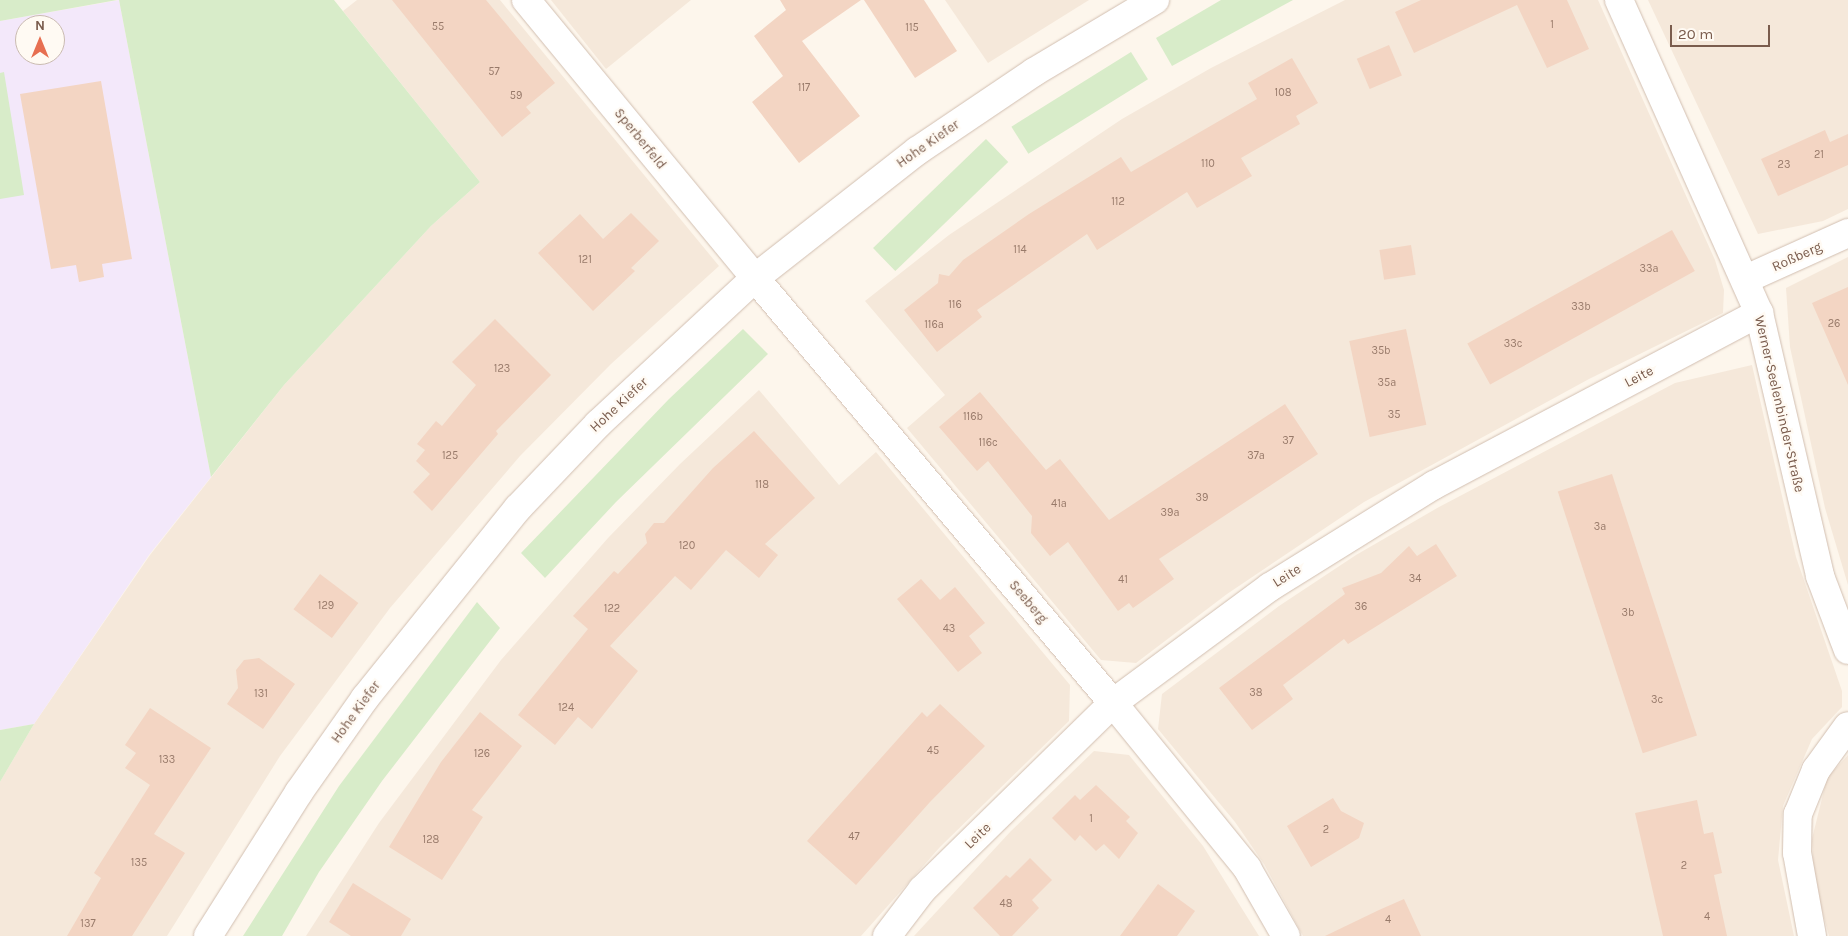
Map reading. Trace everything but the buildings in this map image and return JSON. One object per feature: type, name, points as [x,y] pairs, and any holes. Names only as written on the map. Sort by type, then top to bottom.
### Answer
[{"type":"street","name":"Sperberfeld","points":[[526,0],[755,278]]},
{"type":"street","name":"Hohe Kiefer","points":[[208,936],[299,792],[365,698],[518,508],[598,424],[755,278],[938,136],[1034,72],[1155,0]]},
{"type":"street","name":"Werner-Seelenbinder-Straße","points":[[1619,0],[1746,279],[1759,313],[1820,576],[1848,650]]},
{"type":"street","name":"Roßberg","points":[[1746,279],[1848,233]]},
{"type":"street","name":"Seeberg","points":[[755,278],[1113,703],[1247,868],[1286,936]]},
{"type":"street","name":"Leite","points":[[886,936],[922,890],[1113,703],[1270,587],[1434,485],[1759,313]]},
{"type":"street","points":[[1812,936],[1797,853],[1798,814],[1816,770],[1848,726]]},
{"type":"shaded area","points":[[119,0],[211,477],[149,555],[34,724],[0,730],[0,21],[15,18],[15,65],[65,65],[65,15],[34,15]]},
{"type":"shaded area","points":[[357,0],[500,0],[719,266],[611,364],[520,456],[390,608],[280,756],[167,936],[0,936],[0,782],[34,724],[150,555],[284,385],[431,226],[480,182],[343,11]]},
{"type":"shaded area","points":[[551,0],[691,0],[606,69]]},
{"type":"shaded area","points":[[945,0],[1089,0],[988,63]]},
{"type":"shaded area","points":[[1345,0],[1598,0],[1715,260],[1724,290],[1723,313],[1589,379],[1364,502],[1227,594],[1136,663],[1101,660],[907,428],[945,395],[865,301],[949,235],[1122,119],[1211,68]]},
{"type":"shaded area","points":[[1648,0],[1848,0],[1848,209],[1823,221],[1758,234]]},
{"type":"shaded area","points":[[1848,257],[1848,585],[1825,508],[1790,347],[1786,288]]},
{"type":"shaded area","points":[[1752,365],[1796,557],[1842,691],[1842,707],[1812,739],[1783,806],[1778,860],[1794,936],[1303,936],[1264,864],[1235,822],[1158,729],[1162,694],[1279,606],[1356,555],[1439,507],[1675,383]]},
{"type":"shaded area","points":[[759,390],[839,485],[876,452],[1070,685],[1069,721],[940,847],[861,936],[306,936],[379,823],[501,660],[608,538],[680,464]]},
{"type":"shaded area","points":[[1094,751],[1129,755],[1203,846],[1259,936],[914,936],[1011,831]]},
{"type":"shaded area","points":[[1848,755],[1848,936],[1829,936],[1814,881],[1812,839],[1827,778]]},
{"type":"green space","points":[[0,0],[117,0],[33,15],[15,15],[15,18],[0,21]]},
{"type":"green space","points":[[119,0],[334,0],[480,182],[431,226],[284,385],[211,477]]},
{"type":"green space","points":[[1221,0],[1293,0],[1172,66],[1156,38]]},
{"type":"green space","points":[[1131,52],[1148,79],[1028,154],[1011,127]]},
{"type":"green space","points":[[4,72],[24,195],[0,199],[0,73]]},
{"type":"green space","points":[[986,139],[1008,162],[895,271],[873,248]]},
{"type":"green space","points":[[743,329],[768,354],[616,502],[545,578],[521,553],[669,399]]},
{"type":"green space","points":[[477,602],[500,628],[382,781],[319,872],[282,936],[243,936],[339,786]]},
{"type":"green space","points":[[34,724],[0,782],[0,730]]}]
